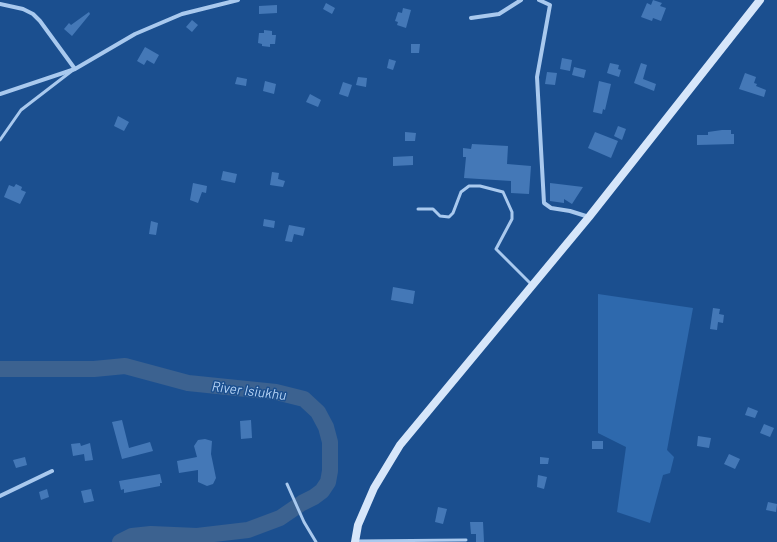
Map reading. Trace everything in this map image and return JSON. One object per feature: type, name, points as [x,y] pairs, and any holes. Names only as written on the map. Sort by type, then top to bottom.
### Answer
[{"type":"main road","points":[[355,542],[358,524],[374,488],[400,445],[589,216],[760,0]]},
{"type":"street","points":[[0,94],[75,69],[135,34],[182,14],[238,0]]},
{"type":"street","points":[[471,18],[499,14],[522,0]]},
{"type":"street","points":[[539,0],[550,5],[538,77],[544,203],[550,208],[589,216]]},
{"type":"street","points":[[0,4],[23,9],[32,14],[40,21],[75,69]]},
{"type":"street","points":[[0,496],[52,470]]},
{"type":"lane","points":[[0,140],[21,110],[75,69]]},
{"type":"lane","points":[[418,209],[433,209],[440,216],[449,217],[453,213],[461,192],[469,186],[480,186],[503,192],[512,212],[512,219],[496,249],[532,285]]},
{"type":"lane","points":[[287,484],[304,522],[316,542]]},
{"type":"lane","points":[[355,542],[466,540]]},
{"type":"shaded area","points":[[598,294],[693,308],[667,450],[674,457],[670,473],[663,475],[650,523],[617,512],[626,447],[598,433]]},
{"type":"building","points":[[653,0],[662,3],[660,6],[666,8],[661,21],[653,18],[652,21],[641,17],[647,3],[651,5]]},
{"type":"building","points":[[326,3],[335,8],[332,14],[323,9]]},
{"type":"building","points":[[277,5],[277,13],[259,14],[259,6]]},
{"type":"building","points":[[403,8],[411,10],[406,28],[397,25],[398,22],[395,21],[398,12],[402,13]]},
{"type":"building","points":[[89,12],[90,14],[72,36],[64,29],[69,23],[71,25]]},
{"type":"building","points":[[192,20],[198,25],[192,32],[186,27]]},
{"type":"building","points":[[264,30],[272,31],[272,35],[276,35],[275,44],[270,44],[270,47],[262,46],[262,44],[258,43],[259,33],[264,33]]},
{"type":"building","points":[[411,44],[420,44],[419,53],[411,53]]},
{"type":"building","points":[[145,47],[159,55],[154,64],[147,60],[144,65],[137,61]]},
{"type":"building","points":[[562,58],[572,60],[570,71],[560,69]]},
{"type":"building","points":[[389,59],[396,61],[393,70],[387,68]]},
{"type":"building","points":[[610,63],[619,65],[618,69],[621,70],[619,77],[607,73]]},
{"type":"building","points":[[641,63],[647,65],[643,79],[656,84],[654,91],[634,83]]},
{"type":"building","points":[[574,67],[586,70],[584,78],[572,75]]},
{"type":"building","points":[[547,72],[557,73],[555,85],[545,84]]},
{"type":"building","points":[[745,73],[756,77],[754,83],[757,84],[756,86],[766,90],[764,97],[739,89]]},
{"type":"building","points":[[237,77],[247,79],[246,86],[235,84]]},
{"type":"building","points":[[358,77],[367,78],[366,87],[356,85]]},
{"type":"building","points":[[265,81],[276,84],[274,94],[263,91]]},
{"type":"building","points":[[599,81],[611,84],[605,110],[603,109],[602,114],[593,112]]},
{"type":"building","points":[[343,82],[352,85],[348,97],[339,94]]},
{"type":"building","points":[[310,94],[321,100],[318,107],[306,102]]},
{"type":"building","points":[[118,116],[129,122],[124,131],[114,126]]},
{"type":"building","points":[[618,126],[626,129],[622,140],[614,136]]},
{"type":"building","points":[[731,130],[731,134],[734,134],[734,144],[697,145],[697,135],[708,135],[708,132]]},
{"type":"building","points":[[405,132],[416,133],[415,141],[405,141]]},
{"type":"building","points":[[595,132],[618,141],[611,158],[588,148]]},
{"type":"building","points":[[472,144],[508,146],[507,164],[531,166],[529,194],[511,193],[511,181],[464,178],[466,157],[463,157],[463,148],[471,149]]},
{"type":"building","points":[[413,156],[413,165],[393,166],[393,157]]},
{"type":"building","points":[[223,171],[237,174],[235,183],[221,180]]},
{"type":"building","points":[[272,172],[279,173],[278,179],[285,181],[283,187],[270,185]]},
{"type":"building","points":[[193,183],[207,186],[206,193],[202,192],[198,203],[190,200]]},
{"type":"building","points":[[550,183],[583,187],[572,204],[564,199],[564,203],[550,201]]},
{"type":"building","points":[[16,184],[22,187],[21,190],[26,192],[20,204],[4,197],[9,185],[14,187]]},
{"type":"building","points":[[264,219],[275,221],[274,228],[263,226]]},
{"type":"building","points":[[151,221],[158,223],[156,235],[149,234]]},
{"type":"building","points":[[289,225],[305,228],[303,236],[294,234],[292,242],[285,241]]},
{"type":"building","points":[[393,287],[415,291],[413,304],[391,300]]},
{"type":"building","points":[[713,308],[720,309],[719,314],[724,315],[723,323],[718,322],[717,330],[710,329]]},
{"type":"building","points":[[748,407],[758,411],[755,418],[745,415]]},
{"type":"building","points":[[122,420],[129,448],[150,442],[153,451],[122,459],[112,422]]},
{"type":"building","points":[[251,420],[252,438],[241,439],[240,421]]},
{"type":"building","points":[[764,424],[774,428],[770,437],[760,433]]},
{"type":"building","points":[[698,436],[711,438],[709,448],[697,446]]},
{"type":"building","points":[[205,439],[212,441],[211,454],[216,478],[213,484],[207,486],[198,482],[198,470],[179,473],[177,461],[197,457],[194,446],[198,440]]},
{"type":"building","points":[[592,441],[603,441],[603,449],[592,449]]},
{"type":"building","points":[[80,443],[81,446],[90,443],[93,460],[85,461],[84,454],[73,456],[71,444]]},
{"type":"building","points":[[729,454],[740,459],[735,469],[724,464]]},
{"type":"building","points":[[25,457],[27,465],[16,468],[13,460]]},
{"type":"building","points":[[540,457],[549,458],[548,464],[540,464]]},
{"type":"building","points":[[160,474],[162,483],[160,483],[160,486],[124,493],[124,489],[121,490],[119,481]]},
{"type":"building","points":[[538,475],[547,477],[544,489],[537,487]]},
{"type":"building","points":[[47,489],[49,497],[41,500],[39,492]]},
{"type":"building","points":[[91,489],[94,501],[84,503],[81,491]]},
{"type":"building","points":[[768,502],[777,504],[776,512],[766,510]]},
{"type":"building","points":[[438,507],[447,509],[443,524],[435,522]]},
{"type":"building","points":[[470,522],[483,522],[484,542],[476,542],[476,534],[471,534]]},
{"type":"waterway","name":"River Isiukhu","points":[[0,369],[94,369],[125,366],[188,383],[276,392],[304,399],[318,412],[326,427],[330,442],[330,471],[328,482],[322,491],[314,497],[302,503],[280,518],[248,530],[197,536],[151,534],[132,536],[120,542]]}]
